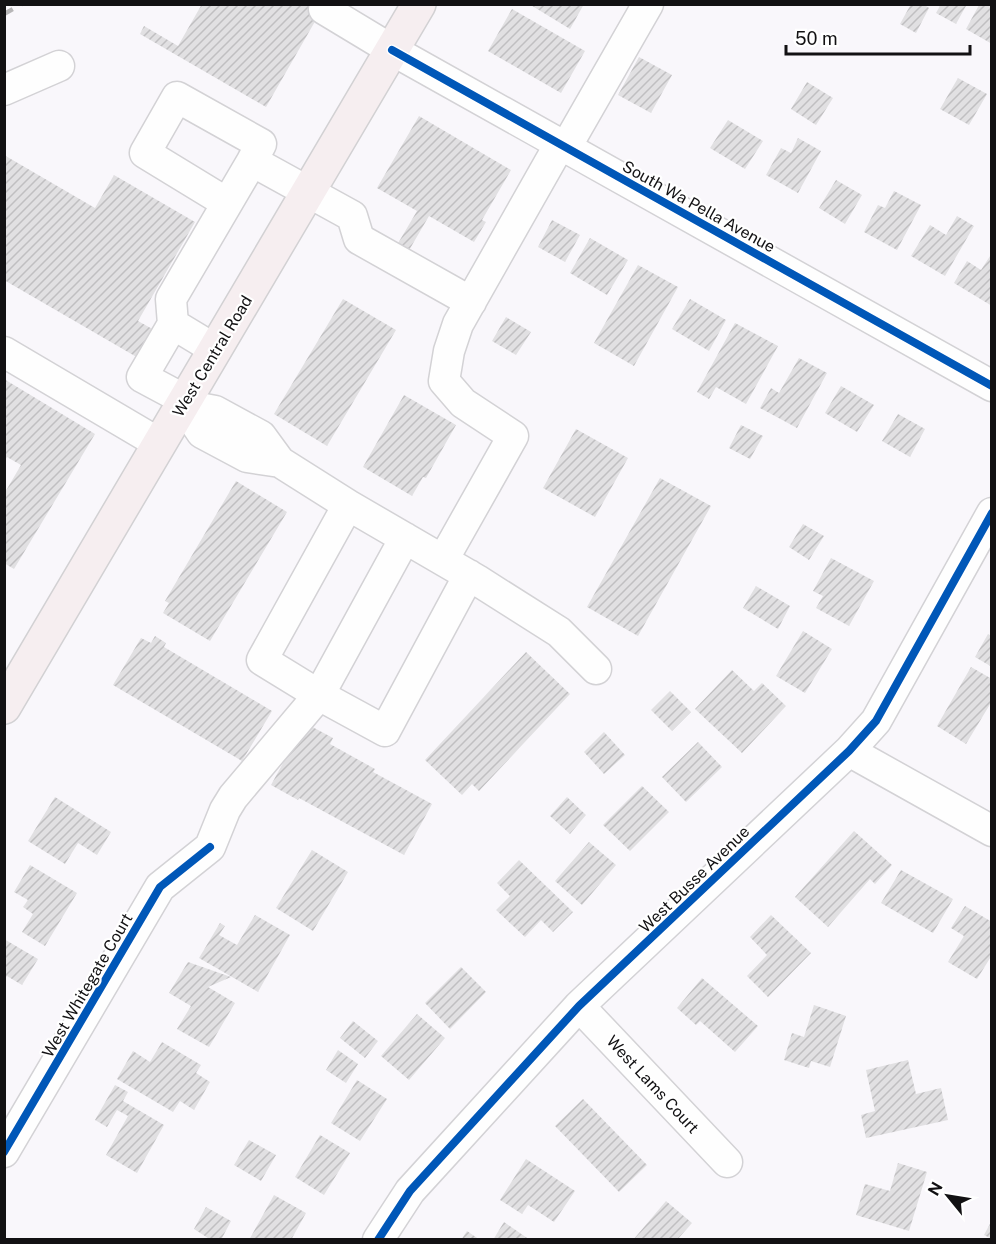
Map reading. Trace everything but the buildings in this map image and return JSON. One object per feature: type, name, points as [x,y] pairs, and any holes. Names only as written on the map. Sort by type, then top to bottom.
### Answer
[{"type":"main road","name":"West Central Road","points":[[4,707],[419,4]]},
{"type":"street","points":[[442,560],[513,436],[464,403],[444,381],[449,351],[458,324],[648,4]]},
{"type":"street","name":"South Wa Pella Avenue","points":[[324,9],[392,50],[992,386]]},
{"type":"street","points":[[4,90],[58,66]]},
{"type":"street","points":[[227,203],[145,153],[177,97],[257,152],[308,193],[352,216],[359,239],[471,302]]},
{"type":"street","points":[[257,152],[227,203],[172,311],[142,377],[184,403],[202,433],[247,457],[280,462],[348,505],[469,575],[559,632],[597,669]]},
{"type":"street","points":[[172,311],[216,350]]},
{"type":"street","points":[[4,352],[160,444]]},
{"type":"street","points":[[348,505],[262,660],[319,695],[385,731],[469,575]]},
{"type":"street","name":"West Busse Avenue","points":[[378,1239],[410,1191],[579,1006],[849,751],[876,721],[992,513]]},
{"type":"street","points":[[319,695],[405,538]]},
{"type":"street","name":"West Whitegate Court","points":[[4,1152],[160,887],[210,847],[225,810],[233,797],[319,695]]},
{"type":"street","points":[[849,751],[992,831]]},
{"type":"street","name":"West Lams Court","points":[[579,1006],[727,1162]]},
{"type":"railway","points":[[4,14],[22,4]]},
{"type":"cycle path","points":[[392,50],[992,386]]},
{"type":"cycle path","points":[[378,1240],[410,1191],[579,1006],[849,751],[876,721],[992,513]]},
{"type":"cycle path","points":[[4,1152],[160,887],[210,847]]}]
